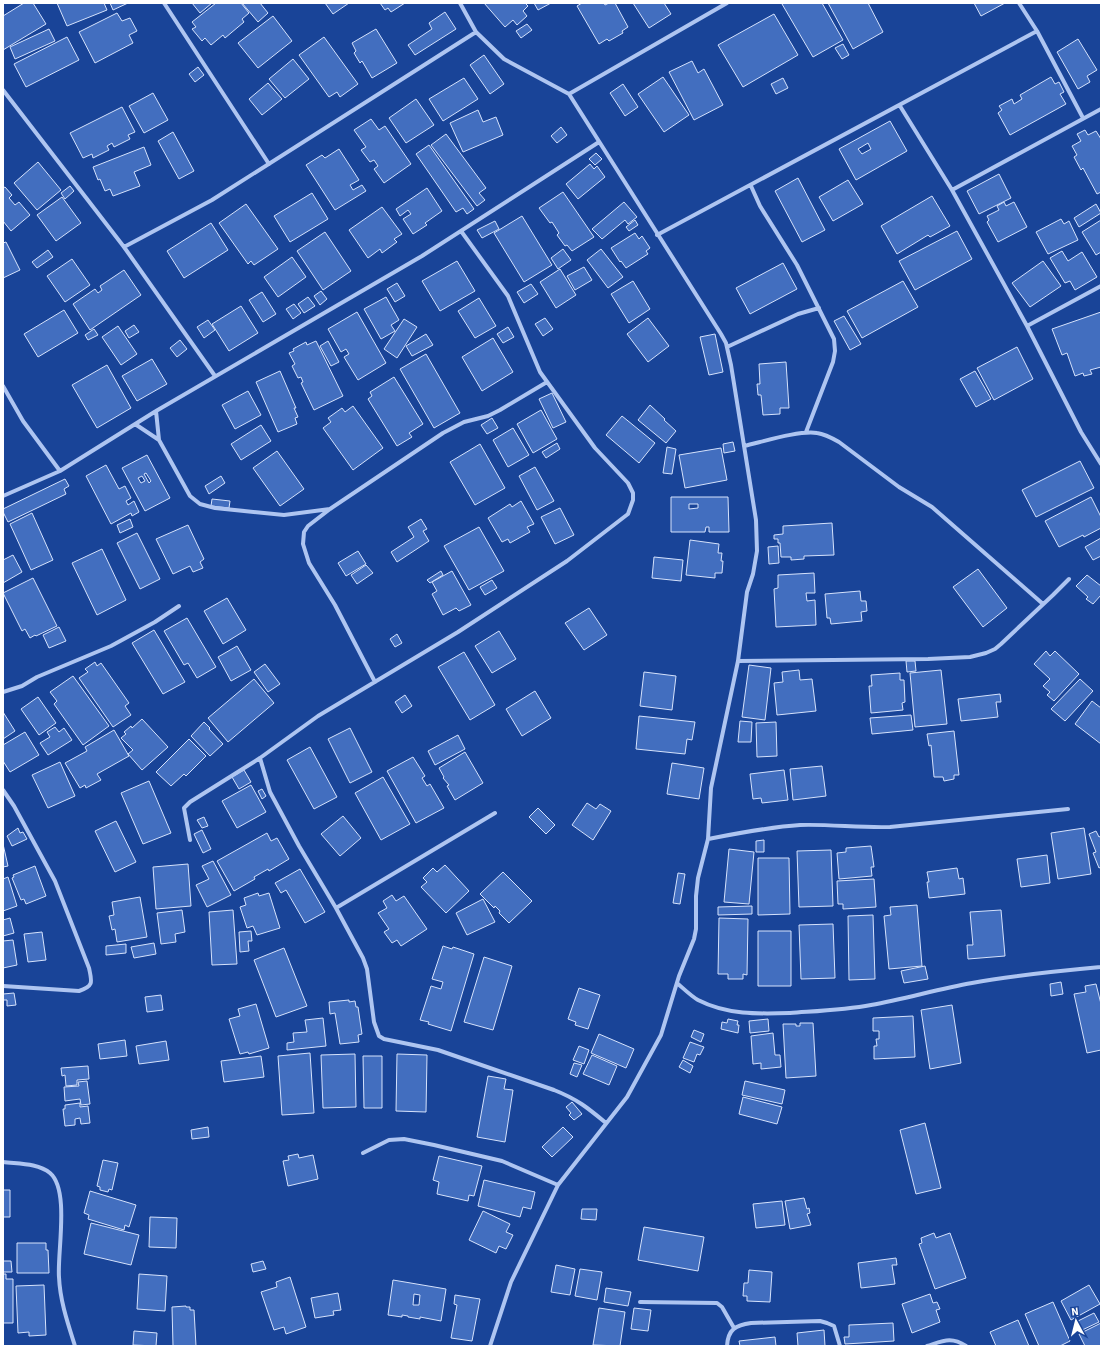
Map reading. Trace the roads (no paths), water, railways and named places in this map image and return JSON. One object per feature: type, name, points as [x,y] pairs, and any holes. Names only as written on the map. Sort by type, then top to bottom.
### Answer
[{"type":"street","points":[[164,3],[269,164]]},
{"type":"street","points":[[460,3],[476,32],[504,59],[568,94],[721,334],[727,347],[731,364],[756,520],[757,551],[753,574],[747,592],[738,661],[711,788],[708,839],[698,878],[696,896],[696,929],[694,939],[677,983],[661,1035],[627,1097],[558,1185],[511,1282],[490,1346]]},
{"type":"street","points":[[568,94],[726,3]]},
{"type":"street","points":[[1019,3],[1037,32],[1083,118]]},
{"type":"street","points":[[124,247],[212,200],[476,32]]},
{"type":"street","points":[[657,235],[1037,32]]},
{"type":"street","points":[[3,90],[124,247],[215,376]]},
{"type":"street","points":[[900,106],[952,190],[1027,326],[1081,432],[1101,464]]},
{"type":"street","points":[[952,190],[1101,109]]},
{"type":"street","points":[[3,496],[60,471],[134,424],[422,256],[599,142]]},
{"type":"street","points":[[751,186],[760,206],[797,265],[834,339],[835,351],[829,373],[806,432]]},
{"type":"street","points":[[190,840],[184,808],[190,802],[260,758],[318,716],[458,632],[567,561],[628,514],[633,500],[633,493],[628,483],[595,448],[540,372],[508,296],[462,230]]},
{"type":"street","points":[[1027,326],[1101,286]]},
{"type":"street","points":[[727,347],[798,314],[819,308]]},
{"type":"street","points":[[375,682],[335,604],[311,567],[304,551],[302,540],[304,532],[308,526],[330,509],[443,433],[464,422],[488,416],[547,382]]},
{"type":"street","points":[[3,386],[23,421],[60,471]]},
{"type":"street","points":[[156,411],[159,440],[190,496],[200,504],[215,508],[284,514],[330,509]]},
{"type":"street","points":[[134,424],[159,440]]},
{"type":"street","points":[[744,446],[806,432],[821,434],[836,440],[899,487],[932,507],[1043,604]]},
{"type":"street","points":[[738,661],[928,659],[970,657],[986,654],[995,649],[1069,579]]},
{"type":"street","points":[[3,692],[22,686],[38,677],[111,646],[155,622],[179,606]]},
{"type":"street","points":[[260,758],[270,792],[363,958],[367,969],[374,1022],[379,1036],[384,1039],[438,1050],[554,1090],[587,1107],[606,1123]]},
{"type":"street","points":[[3,790],[14,806],[54,882],[89,968],[92,981],[89,986],[79,991],[3,986]]},
{"type":"street","points":[[708,839],[800,826],[890,826],[1068,809]]},
{"type":"street","points":[[336,908],[495,813]]},
{"type":"street","points":[[677,983],[697,999],[714,1007],[734,1012],[759,1014],[815,1011],[870,1005],[972,983],[1101,967]]},
{"type":"street","points":[[363,1153],[390,1140],[404,1139],[502,1161],[558,1185]]},
{"type":"street","points":[[3,1162],[40,1167],[51,1174],[58,1184],[61,1198],[59,1277],[63,1304],[75,1346]]},
{"type":"street","points":[[640,1302],[717,1303],[722,1307],[734,1328]]},
{"type":"street","points":[[727,1346],[730,1334],[734,1328],[742,1324],[820,1321],[834,1326],[840,1346]]},
{"type":"street","points":[[927,1346],[949,1340],[958,1341],[966,1346]]}]
